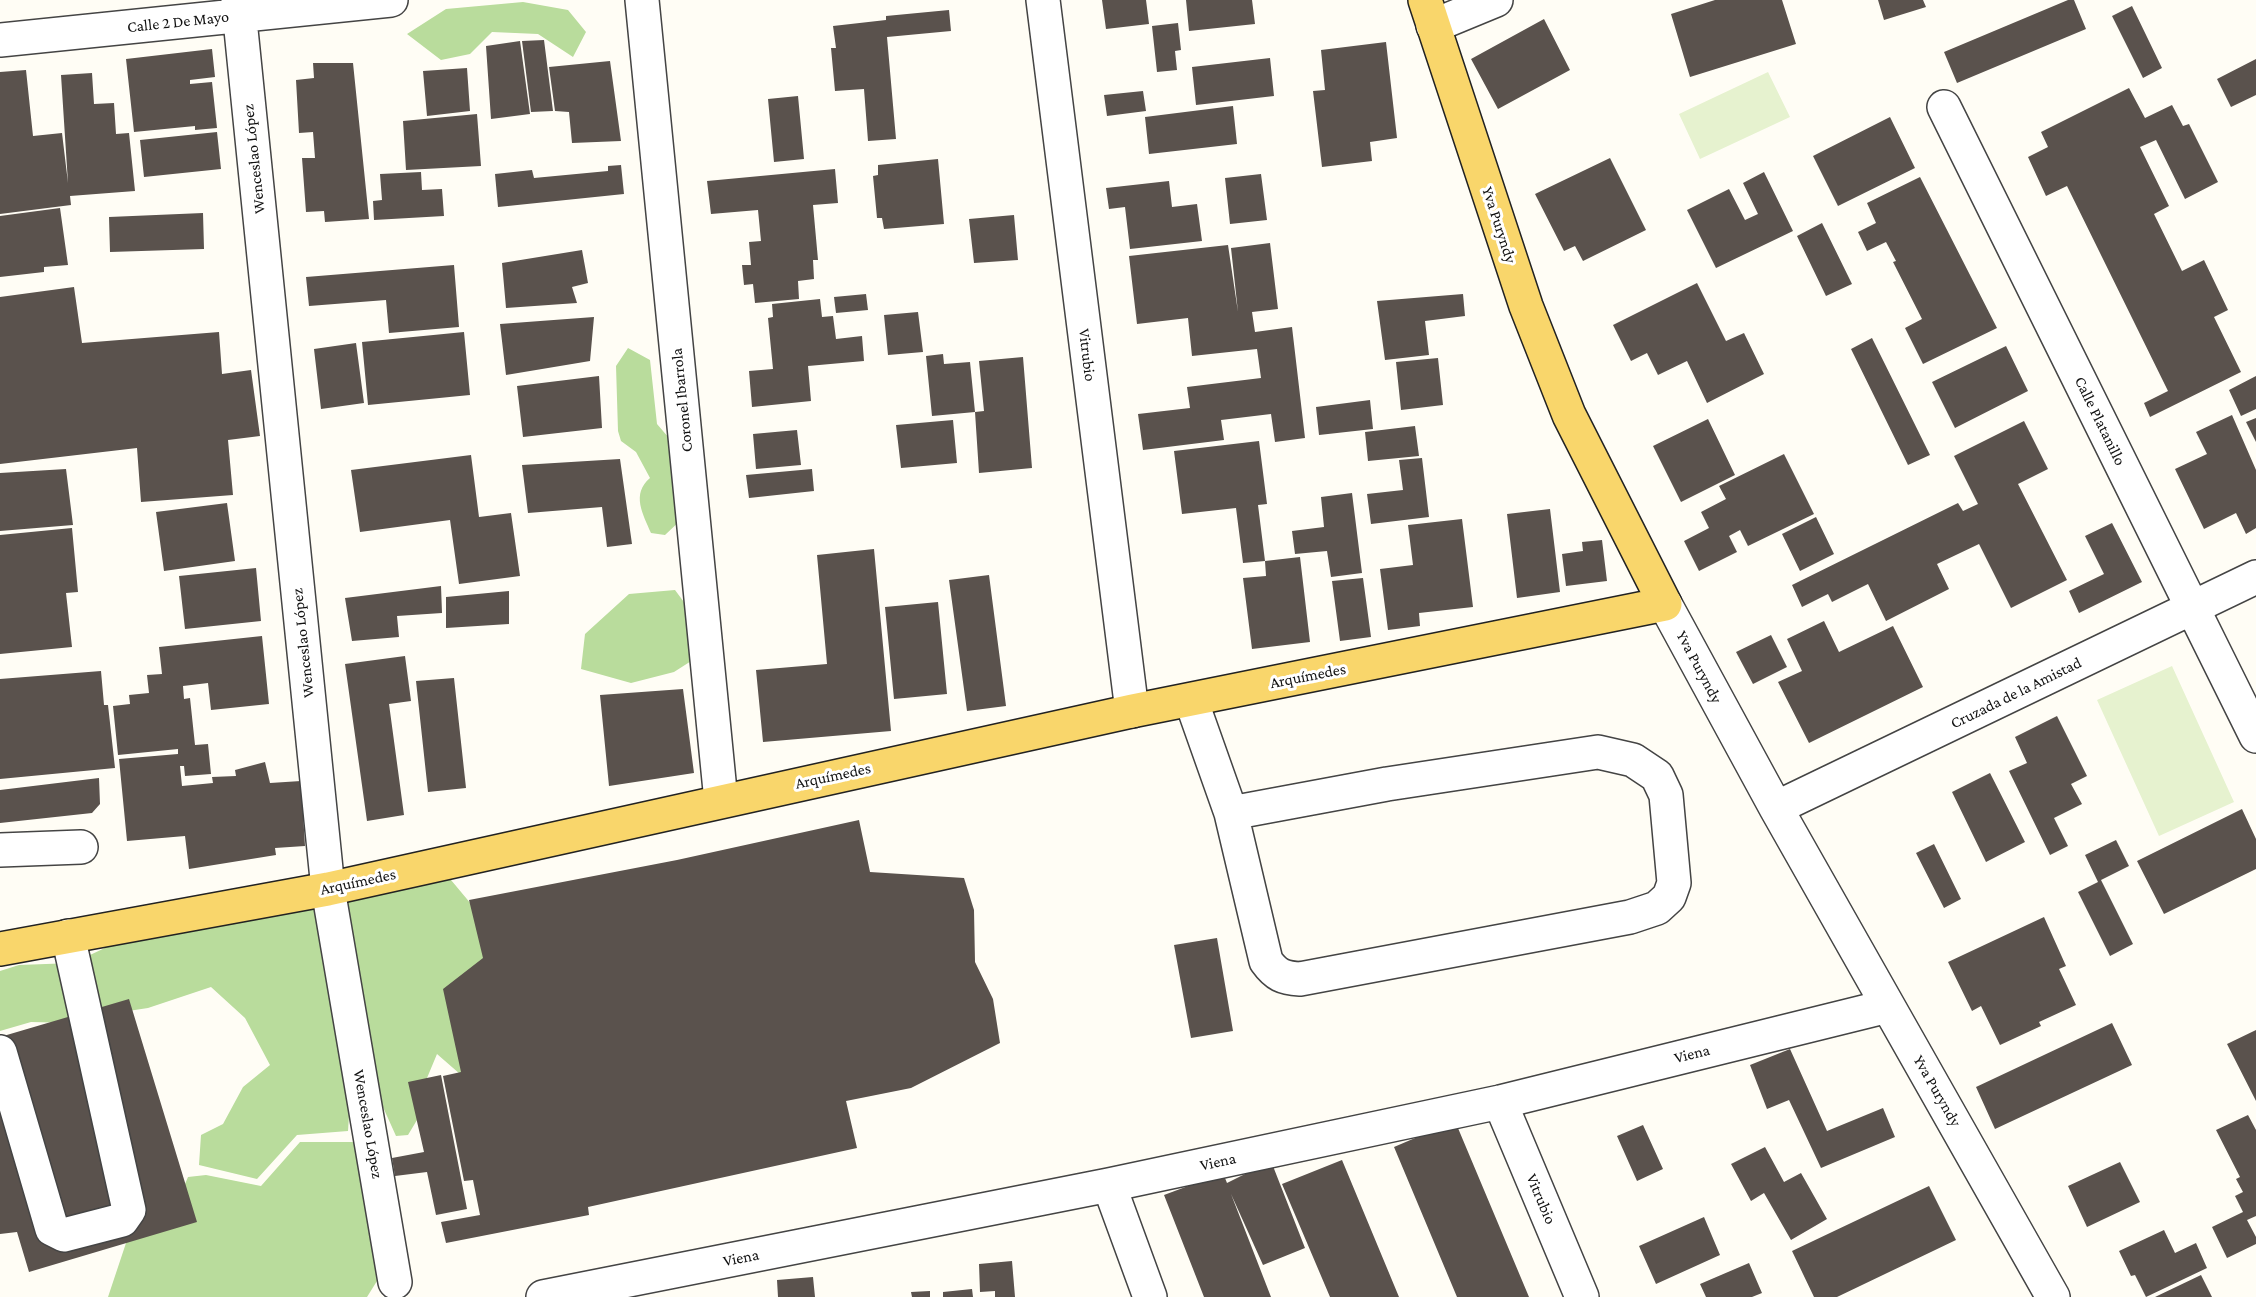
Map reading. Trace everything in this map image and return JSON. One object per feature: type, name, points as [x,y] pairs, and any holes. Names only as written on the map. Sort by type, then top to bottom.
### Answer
[{"type":"main road","name":"Yva Puryndy","points":[[1429,13],[1526,306],[1569,415],[1665,604]]},
{"type":"main road","name":"Arquímedes","points":[[0,949],[328,889],[1132,711],[1665,604]]},
{"type":"street","name":"Calle 2 De Mayo","points":[[0,40],[239,8],[391,0]]},
{"type":"street","name":"Coronel Ibarrola","points":[[642,0],[721,801]]},
{"type":"street","name":"Vitrubio","points":[[1043,0],[1132,711]]},
{"type":"street","points":[[1429,13],[1496,0]]},
{"type":"street","name":"Wenceslao López","points":[[239,8],[328,889],[395,1282]]},
{"type":"street","name":"Calle Platanillo","points":[[1944,107],[2256,736]]},
{"type":"street","name":"Cruzada de la Amistad","points":[[1776,808],[2256,577]]},
{"type":"street","name":"Yva Puryndy","points":[[1665,604],[1776,808],[2053,1297]]},
{"type":"street","points":[[1191,700],[1231,813],[1266,961],[1274,972],[1284,978],[1300,979],[1630,917],[1657,908],[1669,897],[1674,883],[1666,795],[1657,776],[1633,759],[1598,752],[1387,784],[1231,813]]},
{"type":"street","points":[[0,850],[81,847]]},
{"type":"street","points":[[0,1052],[52,1229],[64,1235],[122,1220],[129,1210],[68,936]]},
{"type":"street","name":"Viena","points":[[543,1297],[1109,1185],[1500,1102],[1888,1006]]},
{"type":"street","name":"Vitrubio","points":[[1500,1102],[1582,1297]]},
{"type":"street","points":[[1109,1185],[1150,1297]]},
{"type":"green space","points":[[523,2],[568,10],[586,32],[573,57],[538,34],[492,32],[470,54],[441,60],[407,34],[446,9]]},
{"type":"green space","points":[[1768,72],[1790,117],[1700,159],[1679,114]]},
{"type":"green space","points":[[628,348],[650,360],[657,424],[669,438],[683,518],[665,535],[651,533],[640,504],[641,491],[650,478],[636,452],[621,441],[618,431],[616,366]]},
{"type":"green space","points":[[675,590],[701,625],[699,656],[674,672],[631,683],[581,669],[585,634],[629,594]]},
{"type":"green space","points":[[2172,666],[2234,802],[2159,836],[2097,700]]},
{"type":"green space","points":[[446,874],[507,947],[468,1081],[437,1054],[427,1078],[426,1105],[408,1135],[396,1136],[378,1096],[350,1100],[348,1131],[297,1135],[257,1179],[199,1165],[201,1135],[223,1124],[243,1087],[270,1065],[245,1018],[211,987],[148,1008],[95,1016],[73,1023],[31,1022],[0,1031],[0,971],[19,965],[73,963],[107,947]]},
{"type":"green space","points":[[300,1142],[356,1142],[371,1215],[377,1281],[367,1297],[108,1297],[135,1216],[182,1191],[188,1177],[206,1175],[261,1186]]},
{"type":"building","points":[[1102,0],[1146,0],[1149,24],[1106,29]]},
{"type":"building","points":[[1186,0],[1252,0],[1255,24],[1189,31]]},
{"type":"building","points":[[1715,0],[1782,0],[1796,44],[1690,77],[1671,14]]},
{"type":"building","points":[[1878,0],[1923,0],[1926,7],[1884,20]]},
{"type":"building","points":[[2068,0],[2074,0],[2086,29],[1957,83],[1944,52]]},
{"type":"building","points":[[2132,6],[2162,68],[2143,78],[2112,16]]},
{"type":"building","points":[[949,10],[951,31],[887,37],[896,139],[868,141],[864,89],[835,91],[831,48],[836,48],[833,26],[886,20],[886,16]]},
{"type":"building","points":[[1544,19],[1570,70],[1498,109],[1471,59]]},
{"type":"building","points":[[1178,23],[1181,50],[1175,51],[1177,70],[1157,72],[1152,26]]},
{"type":"building","points":[[544,40],[553,111],[531,112],[522,41]]},
{"type":"building","points":[[520,41],[530,114],[491,119],[486,46]]},
{"type":"building","points":[[1386,42],[1397,138],[1370,142],[1372,161],[1322,167],[1313,91],[1325,90],[1321,50]]},
{"type":"building","points":[[212,49],[215,77],[190,80],[190,84],[212,82],[217,128],[195,130],[195,126],[134,132],[126,59]]},
{"type":"building","points":[[1270,58],[1274,96],[1196,105],[1192,67]]},
{"type":"building","points":[[2256,59],[2256,95],[2231,107],[2217,79]]},
{"type":"building","points":[[610,61],[621,141],[572,143],[569,112],[555,111],[549,67]]},
{"type":"building","points":[[313,63],[353,63],[369,219],[325,222],[324,211],[306,212],[302,158],[315,158],[313,132],[299,133],[296,80],[314,78]]},
{"type":"building","points":[[467,68],[470,111],[427,116],[423,71]]},
{"type":"building","points":[[26,70],[33,136],[62,133],[68,183],[61,75],[92,73],[94,104],[114,103],[116,134],[129,133],[135,191],[70,196],[71,205],[0,214],[0,72]]},
{"type":"building","points":[[2129,88],[2145,118],[2172,105],[2183,126],[2189,124],[2218,182],[2185,199],[2156,140],[2140,147],[2169,206],[2154,214],[2182,271],[2204,260],[2228,310],[2214,317],[2241,372],[2150,417],[2144,403],[2168,391],[2067,186],[2046,196],[2028,157],[2048,147],[2041,132]]},
{"type":"building","points":[[1143,91],[1146,111],[1107,116],[1104,95]]},
{"type":"building","points":[[798,96],[804,159],[774,162],[768,99]]},
{"type":"building","points":[[1233,106],[1237,144],[1149,154],[1145,117]]},
{"type":"building","points":[[477,114],[481,166],[406,170],[403,121]]},
{"type":"building","points":[[1890,117],[1915,168],[1838,206],[1813,156]]},
{"type":"building","points":[[217,132],[221,169],[144,177],[140,140]]},
{"type":"building","points":[[1610,158],[1646,230],[1583,261],[1575,246],[1564,251],[1535,194]]},
{"type":"building","points":[[938,159],[944,224],[884,229],[882,218],[877,218],[873,176],[878,175],[878,165]]},
{"type":"building","points":[[621,165],[624,194],[498,207],[495,174],[532,170],[534,178],[608,171],[608,166]]},
{"type":"building","points":[[835,169],[838,203],[813,205],[818,260],[813,260],[814,279],[798,281],[799,299],[755,303],[753,284],[744,285],[742,265],[751,265],[749,242],[761,241],[758,210],[711,214],[707,181]]},
{"type":"building","points":[[421,172],[422,190],[442,189],[444,216],[374,220],[373,201],[382,200],[380,174]]},
{"type":"building","points":[[1764,172],[1793,231],[1716,268],[1687,210],[1729,189],[1745,220],[1758,214],[1743,183]]},
{"type":"building","points":[[1261,174],[1267,220],[1230,224],[1225,178]]},
{"type":"building","points":[[1920,177],[1997,328],[1923,364],[1905,328],[1922,319],[1893,262],[1896,261],[1886,242],[1867,251],[1858,232],[1876,223],[1867,203]]},
{"type":"building","points":[[1169,181],[1172,207],[1197,204],[1202,241],[1130,249],[1125,207],[1109,209],[1106,188]]},
{"type":"building","points":[[60,208],[68,265],[44,267],[44,272],[0,277],[0,216]]},
{"type":"building","points":[[203,213],[204,249],[110,252],[109,217]]},
{"type":"building","points":[[1014,215],[1018,260],[974,263],[969,219]]},
{"type":"building","points":[[1822,223],[1852,284],[1826,296],[1797,236]]},
{"type":"building","points":[[1270,243],[1278,309],[1252,312],[1255,332],[1292,327],[1305,438],[1275,442],[1271,414],[1221,420],[1224,440],[1143,450],[1138,414],[1190,408],[1187,387],[1261,378],[1257,349],[1192,356],[1188,318],[1137,324],[1129,256],[1228,245],[1238,312],[1231,248]]},
{"type":"building","points":[[582,250],[588,283],[572,287],[577,303],[506,308],[502,263]]},
{"type":"building","points":[[454,265],[459,327],[389,333],[386,300],[309,306],[306,277]]},
{"type":"building","points":[[1697,283],[1726,341],[1744,333],[1764,374],[1707,403],[1687,361],[1658,375],[1647,353],[1631,361],[1613,325]]},
{"type":"building","points":[[74,287],[82,343],[219,332],[222,374],[251,370],[260,436],[228,440],[233,495],[141,502],[137,448],[0,464],[0,297]]},
{"type":"building","points":[[866,294],[868,310],[836,313],[834,297]]},
{"type":"building","points":[[1463,294],[1465,316],[1425,321],[1429,355],[1385,360],[1377,301]]},
{"type":"building","points":[[820,299],[822,317],[833,316],[836,339],[862,336],[864,361],[808,366],[811,401],[752,407],[749,371],[773,369],[768,318],[773,317],[772,304]]},
{"type":"building","points":[[918,312],[923,352],[888,355],[884,315]]},
{"type":"building","points":[[594,317],[590,361],[506,375],[500,324]]},
{"type":"building","points":[[464,332],[470,395],[368,405],[362,342]]},
{"type":"building","points":[[1872,338],[1930,455],[1908,465],[1851,349]]},
{"type":"building","points":[[356,343],[364,403],[321,409],[314,349]]},
{"type":"building","points":[[2006,346],[2028,391],[1955,428],[1932,382]]},
{"type":"building","points":[[943,354],[944,364],[970,362],[975,412],[932,416],[926,356]]},
{"type":"building","points":[[1023,357],[1032,468],[979,473],[975,412],[984,411],[979,361]]},
{"type":"building","points":[[1438,358],[1443,405],[1401,410],[1396,362]]},
{"type":"building","points":[[599,376],[602,428],[523,437],[517,386]]},
{"type":"building","points":[[2256,376],[2256,409],[2241,416],[2229,390]]},
{"type":"building","points":[[1370,400],[1373,429],[1319,435],[1316,407]]},
{"type":"building","points":[[2232,415],[2256,470],[2256,528],[2246,534],[2236,513],[2204,529],[2175,469],[2207,454],[2196,432]]},
{"type":"building","points":[[2256,418],[2256,442],[2246,422]]},
{"type":"building","points":[[1708,419],[1735,475],[1681,502],[1653,446]]},
{"type":"building","points":[[953,420],[957,463],[901,468],[896,425]]},
{"type":"building","points":[[2024,421],[2048,469],[2018,484],[2067,580],[2011,608],[1979,544],[1937,564],[1949,589],[1886,621],[1868,584],[1832,602],[1828,594],[1802,607],[1792,585],[1958,503],[1963,511],[1978,504],[1954,456]]},
{"type":"building","points":[[1415,426],[1419,456],[1368,461],[1365,432]]},
{"type":"building","points":[[797,430],[801,465],[756,469],[753,434]]},
{"type":"building","points":[[1259,441],[1267,504],[1258,505],[1265,561],[1243,563],[1236,508],[1182,514],[1174,451]]},
{"type":"building","points":[[1784,454],[1814,514],[1748,546],[1740,530],[1729,536],[1737,552],[1699,571],[1684,541],[1709,528],[1701,512],[1726,499],[1719,486]]},
{"type":"building","points":[[471,455],[479,517],[511,513],[520,576],[459,584],[450,520],[360,532],[351,470]]},
{"type":"building","points":[[1422,458],[1429,517],[1371,524],[1367,494],[1403,490],[1399,460]]},
{"type":"building","points":[[620,459],[632,544],[607,547],[602,507],[528,513],[522,465]]},
{"type":"building","points":[[66,469],[73,525],[0,531],[0,473]]},
{"type":"building","points":[[812,469],[814,491],[749,498],[746,475]]},
{"type":"building","points":[[1352,493],[1362,573],[1331,577],[1327,551],[1295,554],[1292,531],[1324,527],[1321,497]]},
{"type":"building","points":[[227,503],[235,561],[164,571],[156,512]]},
{"type":"building","points":[[1550,509],[1560,592],[1517,598],[1507,514]]},
{"type":"building","points":[[1816,517],[1834,554],[1800,571],[1782,534]]},
{"type":"building","points":[[1462,519],[1473,607],[1419,613],[1420,626],[1388,630],[1380,569],[1413,565],[1408,525]]},
{"type":"building","points":[[2112,523],[2142,582],[2079,613],[2069,591],[2104,574],[2085,536]]},
{"type":"building","points":[[72,528],[78,592],[66,593],[72,647],[0,654],[0,535]]},
{"type":"building","points":[[1602,540],[1607,581],[1566,586],[1562,554],[1583,551],[1582,542]]},
{"type":"building","points":[[874,549],[891,731],[763,742],[756,670],[827,664],[817,555]]},
{"type":"building","points":[[1300,557],[1310,642],[1252,649],[1243,578],[1266,576],[1265,561]]},
{"type":"building","points":[[256,568],[261,621],[185,629],[179,576]]},
{"type":"building","points":[[989,575],[1006,706],[967,711],[949,580]]},
{"type":"building","points":[[1363,578],[1371,637],[1340,641],[1332,581]]},
{"type":"building","points":[[441,586],[442,613],[397,616],[399,637],[352,641],[345,598]]},
{"type":"building","points":[[509,591],[509,624],[446,628],[446,597]]},
{"type":"building","points":[[938,602],[947,694],[894,699],[885,607]]},
{"type":"building","points":[[1824,621],[1839,652],[1893,626],[1923,687],[1809,743],[1778,682],[1802,671],[1787,639]]},
{"type":"building","points":[[1771,635],[1787,667],[1753,684],[1736,652]]},
{"type":"building","points":[[262,636],[269,704],[211,710],[208,683],[183,686],[184,699],[190,698],[195,745],[208,744],[211,774],[185,776],[184,766],[180,766],[182,786],[213,783],[212,777],[236,776],[235,770],[265,762],[270,783],[301,781],[305,846],[275,848],[276,855],[189,869],[185,836],[127,841],[119,759],[178,754],[178,749],[118,755],[113,706],[130,704],[129,695],[149,693],[147,675],[162,674],[159,647]]},
{"type":"building","points":[[405,656],[411,701],[389,704],[404,815],[367,821],[345,664]]},
{"type":"building","points":[[101,671],[104,705],[108,705],[115,768],[0,779],[0,679]]},
{"type":"building","points":[[454,678],[466,788],[428,792],[416,681]]},
{"type":"building","points":[[683,689],[694,773],[609,786],[600,695]]},
{"type":"building","points":[[2057,716],[2087,776],[2071,784],[2082,804],[2054,818],[2068,846],[2050,855],[2009,771],[2027,763],[2015,737]]},
{"type":"building","points":[[1990,773],[2025,842],[1986,862],[1952,792]]},
{"type":"building","points":[[99,778],[100,804],[92,813],[0,823],[0,790]]},
{"type":"building","points":[[2242,809],[2256,839],[2256,869],[2164,914],[2137,861]]},
{"type":"building","points":[[859,820],[870,872],[964,878],[974,910],[975,962],[993,999],[1000,1043],[911,1088],[846,1101],[857,1148],[588,1207],[589,1215],[446,1243],[441,1222],[480,1215],[473,1180],[464,1181],[443,1076],[461,1072],[443,989],[483,958],[469,900],[677,860]]},
{"type":"building","points":[[2116,840],[2129,866],[2101,880],[2133,944],[2110,956],[2078,892],[2098,882],[2085,855]]},
{"type":"building","points":[[1934,844],[1961,899],[1944,908],[1916,853]]},
{"type":"building","points":[[2044,917],[2066,966],[2059,969],[2076,1005],[2039,1022],[2041,1026],[2000,1045],[1981,1006],[1972,1011],[1948,962]]},
{"type":"building","points":[[1217,938],[1233,1031],[1191,1038],[1174,945]]},
{"type":"building","points":[[129,999],[197,1222],[29,1272],[17,1232],[0,1234],[0,1037]]},
{"type":"building","points":[[2112,1023],[2132,1065],[1995,1129],[1976,1087]]},
{"type":"building","points":[[2256,1030],[2256,1101],[2227,1044]]},
{"type":"building","points":[[1790,1049],[1827,1131],[1883,1108],[1895,1137],[1821,1168],[1789,1100],[1767,1109],[1750,1065]]},
{"type":"building","points":[[441,1075],[467,1209],[436,1215],[427,1172],[395,1176],[392,1158],[424,1152],[408,1082]]},
{"type":"building","points":[[2248,1115],[2256,1130],[2256,1216],[2247,1220],[2256,1237],[2256,1244],[2227,1258],[2212,1227],[2243,1212],[2235,1196],[2243,1192],[2236,1179],[2240,1177],[2216,1130]]},
{"type":"building","points":[[1455,1121],[1529,1297],[1457,1297],[1394,1147]]},
{"type":"building","points":[[1643,1125],[1663,1169],[1637,1181],[1617,1136]]},
{"type":"building","points":[[1765,1147],[1784,1182],[1801,1173],[1827,1219],[1791,1240],[1764,1193],[1751,1201],[1731,1164]]},
{"type":"building","points":[[1342,1160],[1399,1297],[1330,1297],[1282,1184]]},
{"type":"building","points":[[1271,1161],[1305,1248],[1263,1265],[1231,1194],[1271,1297],[1204,1297],[1164,1195],[1223,1173],[1227,1183]]},
{"type":"building","points":[[2120,1162],[2140,1202],[2087,1227],[2068,1186]]},
{"type":"building","points":[[1929,1186],[1956,1240],[1837,1297],[1814,1297],[1792,1251]]},
{"type":"building","points":[[1704,1217],[1720,1255],[1656,1284],[1639,1246]]},
{"type":"building","points":[[2164,1230],[2175,1253],[2196,1243],[2207,1268],[2146,1297],[2135,1275],[2131,1276],[2119,1251]]},
{"type":"building","points":[[1012,1261],[1015,1297],[995,1297],[995,1291],[980,1292],[979,1264]]},
{"type":"building","points":[[1749,1263],[1762,1293],[1752,1297],[1706,1297],[1700,1284]]},
{"type":"building","points":[[2201,1275],[2212,1297],[2155,1297]]},
{"type":"building","points":[[813,1277],[815,1297],[778,1297],[777,1280]]},
{"type":"building","points":[[972,1289],[973,1297],[943,1297],[943,1292]]},
{"type":"building","points":[[930,1291],[930,1297],[912,1297],[911,1292]]}]
